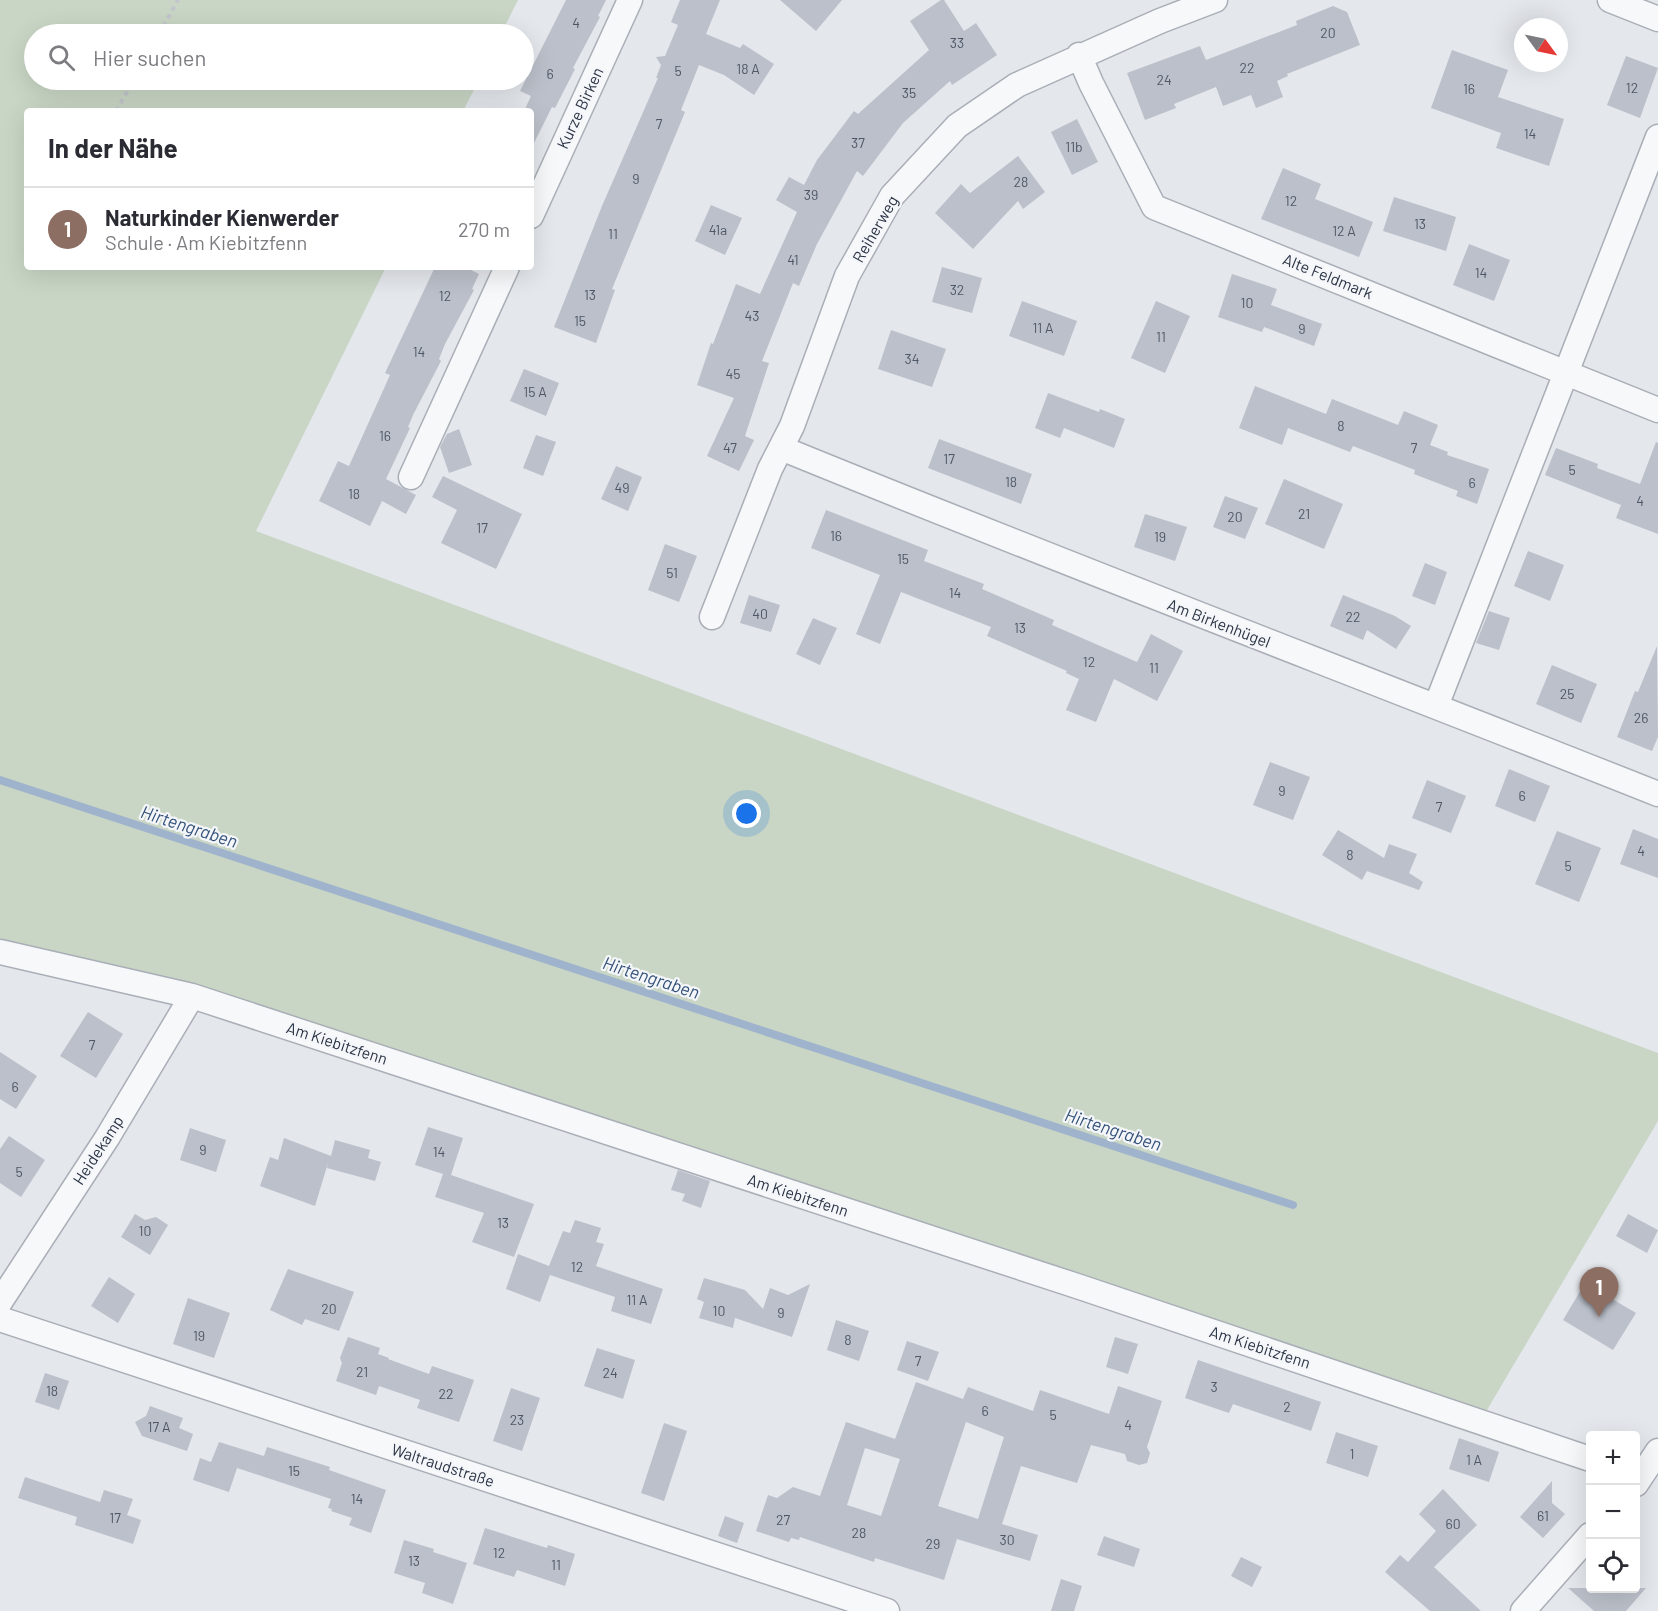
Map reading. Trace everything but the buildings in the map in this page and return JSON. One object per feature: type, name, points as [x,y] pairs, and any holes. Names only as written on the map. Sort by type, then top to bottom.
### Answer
[{"type":"street","name":"Kurze Birken","points":[[534,209],[630,0]]},
{"type":"street","name":"Reiherweg","points":[[712,617],[770,469],[792,426],[848,276],[892,196],[957,126],[1017,85],[1079,55],[1215,0]]},
{"type":"street","points":[[1610,0],[1658,19]]},
{"type":"street","name":"Alte Feldmark","points":[[1079,55],[1154,207],[1658,410]]},
{"type":"street","points":[[1440,697],[1658,137]]},
{"type":"street","points":[[411,477],[506,270]]},
{"type":"street","name":"Am Birkenhügel","points":[[781,448],[1165,603],[1440,697],[1658,794]]},
{"type":"street","name":"Am Kiebitzfenn","points":[[0,952],[192,996],[1077,1286],[1586,1458]]},
{"type":"street","name":"Heidekamp","points":[[0,1302],[107,1138],[192,996]]},
{"type":"street","name":"Waltraudstraße","points":[[0,1319],[887,1611]]},
{"type":"street","points":[[1640,1476],[1658,1451]]},
{"type":"street","points":[[1523,1611],[1586,1539]]},
{"type":"path","points":[[165,24],[178,0]]},
{"type":"path","points":[[118,108],[128,90]]},
{"type":"green space","points":[[0,0],[518,0],[506,24],[24,24],[24,90],[474,90],[465,108],[24,108],[24,270],[385,270],[256,531],[1658,1053],[1658,1121],[1484,1415],[0,943]]},
{"type":"waterway","name":"Hirtengraben","points":[[0,780],[1293,1205]]},
{"type":"place","name":"Naturkinder Kienwerder","points":[[1599,1317]]}]
